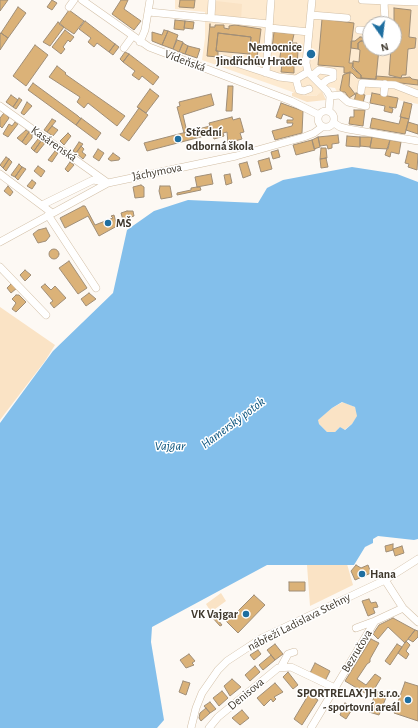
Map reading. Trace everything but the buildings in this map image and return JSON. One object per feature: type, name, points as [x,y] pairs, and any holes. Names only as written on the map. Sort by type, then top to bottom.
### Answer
[{"type":"street","points":[[69,6],[74,0]]},
{"type":"street","name":"Vídeňská","points":[[82,0],[140,42],[161,52],[292,101],[319,115]]},
{"type":"street","points":[[140,42],[145,30],[150,0]]},
{"type":"street","points":[[208,17],[212,0]]},
{"type":"street","points":[[266,73],[271,0]]},
{"type":"street","points":[[312,0],[306,63],[310,74],[330,96],[329,111]]},
{"type":"street","points":[[362,0],[417,2]]},
{"type":"street","points":[[384,2],[385,16]]},
{"type":"street","points":[[149,12],[208,17],[309,32]]},
{"type":"street","points":[[311,15],[347,18]]},
{"type":"street","points":[[124,48],[132,37]]},
{"type":"street","points":[[224,59],[279,77],[296,79],[319,70],[333,72],[333,78],[327,80],[321,85]]},
{"type":"street","points":[[296,79],[299,90],[304,92],[309,89]]},
{"type":"street","points":[[361,91],[362,83],[385,84],[395,85],[418,94]]},
{"type":"street","points":[[384,93],[385,84]]},
{"type":"street","points":[[330,96],[340,95],[348,102],[366,106]]},
{"type":"street","name":"Kasárenská","points":[[0,106],[108,183]]},
{"type":"street","points":[[323,111],[329,111],[334,115],[334,122],[328,128],[322,127],[318,120],[319,115],[323,111]]},
{"type":"street","points":[[334,122],[340,127],[348,129],[418,141]]},
{"type":"street","name":"Jáchymova","points":[[0,242],[108,183],[236,156],[314,134],[322,127]]},
{"type":"street","points":[[0,174],[42,205],[50,214],[96,288]]},
{"type":"street","points":[[42,205],[93,180],[108,183]]},
{"type":"street","points":[[0,267],[46,316]]},
{"type":"street","name":"nábřeží Ladislava Stehny","points":[[191,728],[196,708],[202,693],[218,670],[227,661],[262,638],[386,580],[418,559]]},
{"type":"street","points":[[386,580],[403,608],[418,622]]},
{"type":"street","name":"Bezručova","points":[[311,728],[375,621],[403,608]]},
{"type":"street","points":[[356,628],[375,621]]},
{"type":"street","name":"Denisova","points":[[209,728],[218,718],[283,666],[288,654],[294,652]]},
{"type":"street","points":[[283,666],[297,669],[335,688]]},
{"type":"shaded area","name":"Nemocnice Jindřichův Hradec","points":[[175,0],[418,0],[418,104],[372,93],[371,95],[365,95],[363,103],[351,101],[337,92],[335,88],[328,87],[316,96],[301,95],[202,60],[205,38],[205,12],[175,9]]},
{"type":"shaded area","points":[[216,1],[242,4],[241,20],[215,18]]},
{"type":"shaded area","points":[[322,91],[326,100],[307,102],[292,96],[292,93],[295,92],[301,95],[316,96]]},
{"type":"shaded area","points":[[0,307],[55,345],[45,361],[0,420]]},
{"type":"shaded area","points":[[343,402],[355,407],[358,416],[352,424],[344,430],[340,427],[335,432],[327,432],[317,420],[332,408]]},
{"type":"shaded area","points":[[347,564],[353,585],[310,606],[307,565]]},
{"type":"shaded area","points":[[221,593],[226,601],[211,612],[206,604]]},
{"type":"water","name":"Vajgar","points":[[352,167],[397,174],[418,182],[418,539],[414,540],[378,536],[373,539],[373,543],[365,547],[354,565],[267,565],[152,627],[151,642],[164,720],[157,728],[0,728],[0,423],[53,351],[113,293],[127,230],[154,211],[188,200],[258,203],[267,188],[283,180]],"holes":[[[342,402],[355,407],[357,416],[352,424],[345,430],[340,427],[335,432],[327,432],[319,424],[318,420]]]},
{"type":"place","name":"Nemocnice Jindřichův Hradec","points":[[311,54]]},
{"type":"place","name":"Střední odborná škola","points":[[178,139]]},
{"type":"place","name":"MŠ","points":[[108,223]]},
{"type":"place","name":"Hana","points":[[362,574]]},
{"type":"place","name":"VK Vajgar","points":[[246,614]]},
{"type":"place","name":"SPORTRELAX JH s.r.o. - sportovní areál","points":[[408,700]]},
{"type":"water label","name":"Hamerský potok","points":[[233,423]]}]
